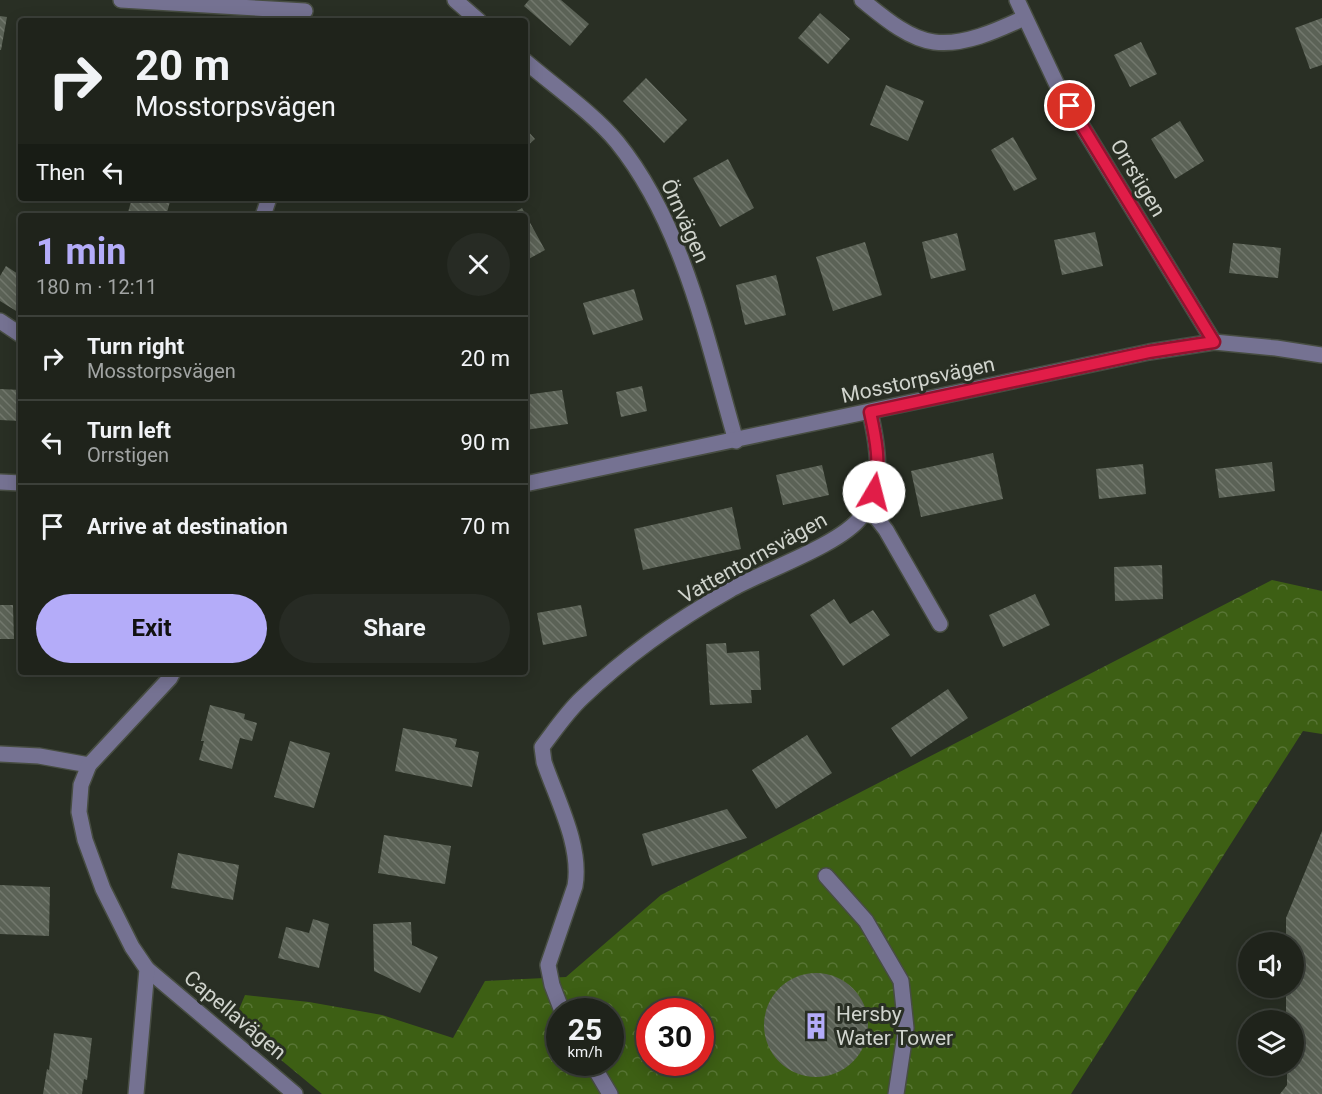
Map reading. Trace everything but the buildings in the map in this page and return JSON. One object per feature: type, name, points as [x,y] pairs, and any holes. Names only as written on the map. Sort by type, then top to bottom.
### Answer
[{"type":"street","points":[[121,0],[305,11]]},
{"type":"street","points":[[455,0],[476,18]]},
{"type":"street","points":[[862,0],[885,18],[915,36],[935,42],[994,32],[1024,18]]},
{"type":"street","name":"Orrstigen","points":[[1017,0],[1064,96],[1214,342]]},
{"type":"street","name":"Örnvägen","points":[[528,64],[616,141],[643,178],[660,208],[688,281],[736,441]]},
{"type":"street","points":[[0,321],[18,333]]},
{"type":"street","name":"Mosstorpsvägen","points":[[528,483],[1149,352],[1214,342],[1322,355]]},
{"type":"street","name":"Vattentornsvägen","points":[[557,998],[548,965],[575,886],[576,852],[544,762],[542,747],[582,698],[644,646],[729,590],[836,538],[860,519],[868,507],[877,479],[878,461],[870,412]]},
{"type":"street","points":[[0,482],[18,483]]},
{"type":"street","points":[[868,507],[886,530],[939,624]]},
{"type":"street","points":[[0,754],[39,756],[89,765],[172,675]]},
{"type":"street","name":"Capellavägen","points":[[89,765],[81,784],[79,812],[85,840],[103,889],[132,947],[147,969],[295,1094]]},
{"type":"street","points":[[826,876],[866,921],[901,981],[906,1028],[896,1094]]},
{"type":"street","points":[[136,1094],[147,969]]},
{"type":"street","points":[[599,1076],[610,1094]]},
{"type":"green space","points":[[1272,580],[1322,591],[1322,734],[1303,731],[1071,1094],[322,1094],[234,1021],[245,995],[309,1002],[382,1015],[453,1038],[485,981],[566,977],[661,895]]},
{"type":"place","name":"Hersby Water Tower","points":[[816,1026]]},
{"type":"route","points":[[874,492],[878,461],[870,412],[1149,352],[1214,342],[1070,106]]}]
